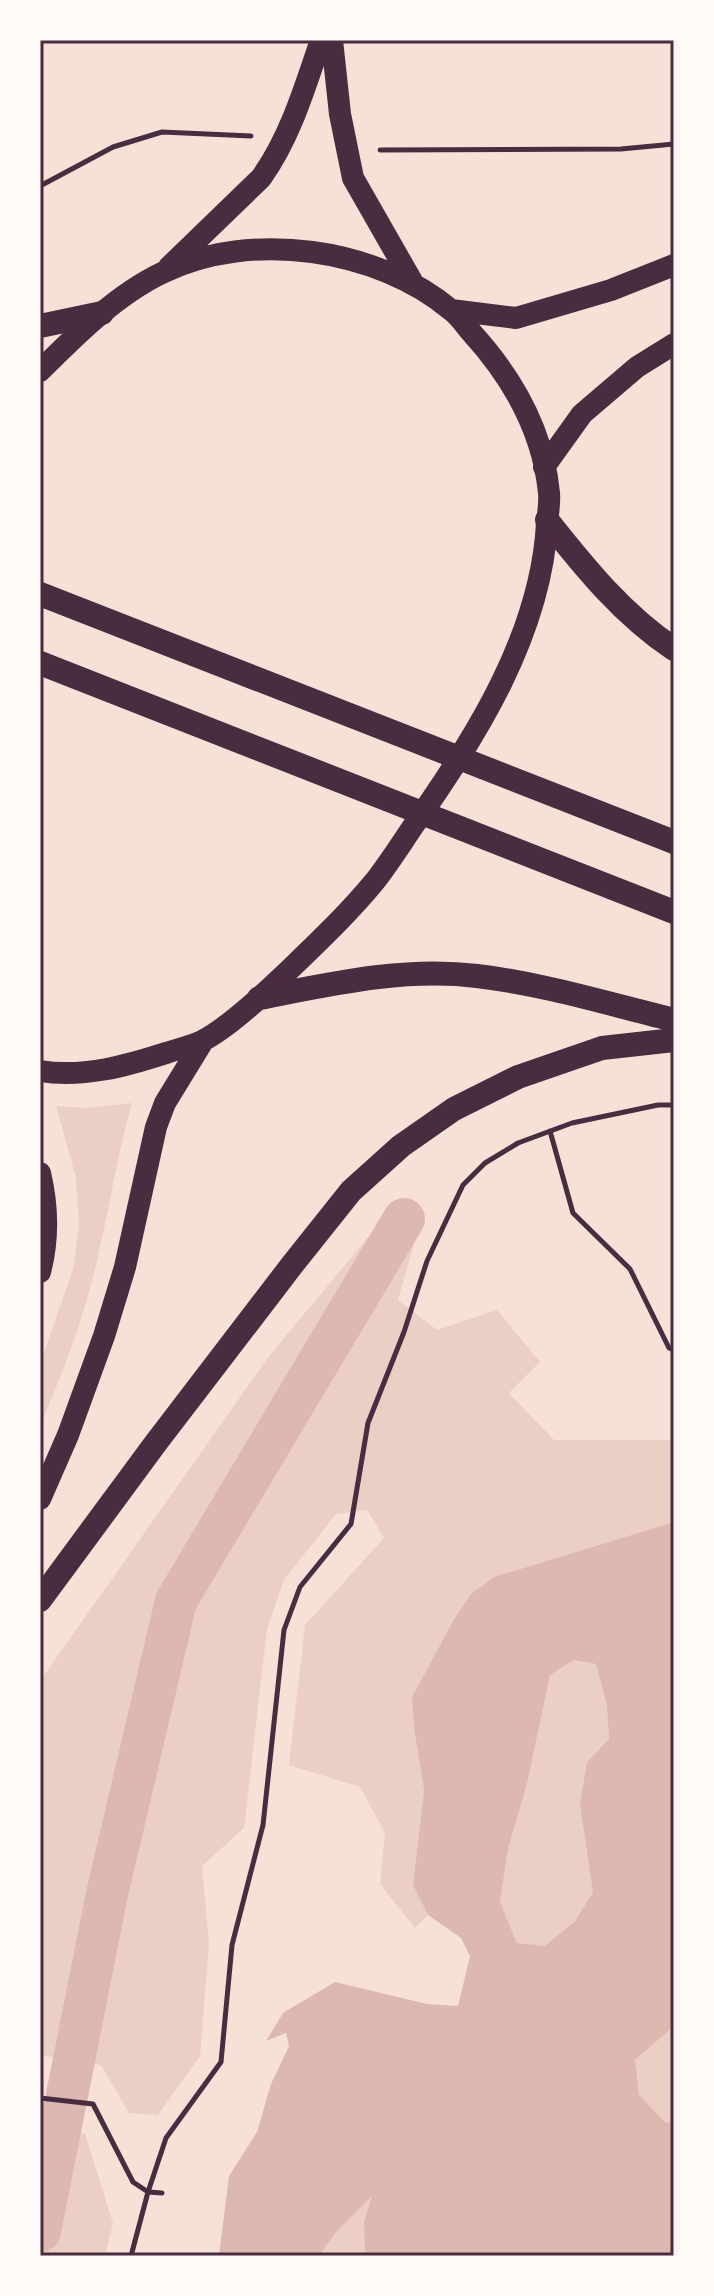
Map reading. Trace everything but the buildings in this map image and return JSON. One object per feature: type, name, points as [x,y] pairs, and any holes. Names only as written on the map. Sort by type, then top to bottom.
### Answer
[{"type":"highway","points":[[40,371],[102,313],[164,272],[261,178],[273,163],[303,95],[321,40]]},
{"type":"highway","points":[[332,40],[340,114],[353,178],[416,288]]},
{"type":"highway","points":[[40,1071],[55,1073],[118,1068],[203,1041],[259,998],[320,940],[375,881],[444,782],[491,702],[524,629],[545,559],[549,494],[535,428],[501,364],[451,310],[395,275],[339,258],[278,247],[222,253],[164,272]]},
{"type":"highway","points":[[451,310],[516,318],[611,290],[674,265]]},
{"type":"highway","points":[[40,326],[102,313]]},
{"type":"highway","points":[[544,467],[582,414],[637,367],[674,344]]},
{"type":"highway","points":[[547,520],[589,574],[643,629],[674,649]]},
{"type":"highway","points":[[40,594],[674,842]]},
{"type":"highway","points":[[40,663],[674,912]]},
{"type":"highway","points":[[259,998],[356,979],[474,976],[549,989],[674,1020]]},
{"type":"highway","points":[[40,1600],[292,1265],[351,1191],[401,1146],[454,1109],[518,1077],[602,1048],[674,1040]]},
{"type":"highway","points":[[40,1499],[68,1435],[104,1336],[125,1267],[160,1115],[203,1041]]},
{"type":"highway","points":[[40,1173],[48,1209],[45,1253],[40,1272]]},
{"type":"path","points":[[40,186],[113,147],[162,132],[247,135]]},
{"type":"path","points":[[376,150],[621,149],[674,144]]},
{"type":"path","points":[[131,2256],[166,2138],[221,2062],[232,1945],[263,1825],[284,1630],[300,1587],[351,1524],[368,1423],[404,1332],[427,1261],[463,1185],[485,1163],[518,1143],[572,1123],[658,1105],[674,1105]]},
{"type":"path","points":[[550,1131],[573,1213],[630,1269],[669,1348],[674,1350]]},
{"type":"path","points":[[40,2098],[93,2104],[133,2182],[148,2192],[162,2193]]},
{"type":"shaded area","points":[[132,1103],[88,1296],[70,1353],[40,1426],[40,1364],[73,1269],[79,1225],[76,1178],[56,1106],[87,1108]]},
{"type":"shaded area","points":[[375,1229],[414,1244],[398,1300],[437,1330],[497,1310],[540,1362],[509,1393],[554,1440],[674,1440],[674,1522],[494,1577],[471,1594],[454,1619],[412,1697],[424,1790],[413,1884],[428,1915],[415,1928],[380,1884],[385,1833],[360,1787],[289,1765],[305,1625],[384,1538],[367,1510],[336,1514],[284,1580],[267,1629],[244,1828],[202,1866],[209,1944],[200,2056],[158,2115],[129,2113],[101,2065],[40,2055],[40,1681],[269,1356]]},
{"type":"shaded area","points":[[674,1522],[674,2026],[635,2060],[639,2095],[665,2122],[674,2123],[674,2256],[365,2256],[364,2222],[372,2196],[336,2232],[319,2256],[219,2256],[229,2176],[257,2132],[271,2084],[289,2046],[286,2033],[266,2041],[283,2013],[335,1982],[427,2004],[458,2006],[470,1956],[461,1938],[428,1915],[413,1885],[424,1790],[412,1697],[471,1594],[494,1577]],"holes":[[[574,1660],[596,1664],[607,1706],[609,1739],[587,1762],[580,1804],[593,1892],[575,1921],[545,1946],[517,1943],[500,1902],[508,1849],[527,1784],[550,1675]]]},
{"type":"shaded area","points":[[574,1659],[596,1664],[607,1706],[609,1739],[587,1762],[593,1892],[575,1921],[545,1946],[517,1943],[500,1902],[508,1849],[527,1784],[550,1674]]},
{"type":"shaded area","points":[[672,2026],[674,2123],[665,2122],[638,2095],[635,2060]]},
{"type":"shaded area","points":[[40,2126],[85,2134],[113,2223],[105,2256],[40,2256]]},
{"type":"shaded area","points":[[373,2194],[364,2222],[365,2256],[319,2256],[336,2232]]},
{"type":"waterway","points":[[40,2231],[107,1894],[176,1601],[404,1219]]}]
